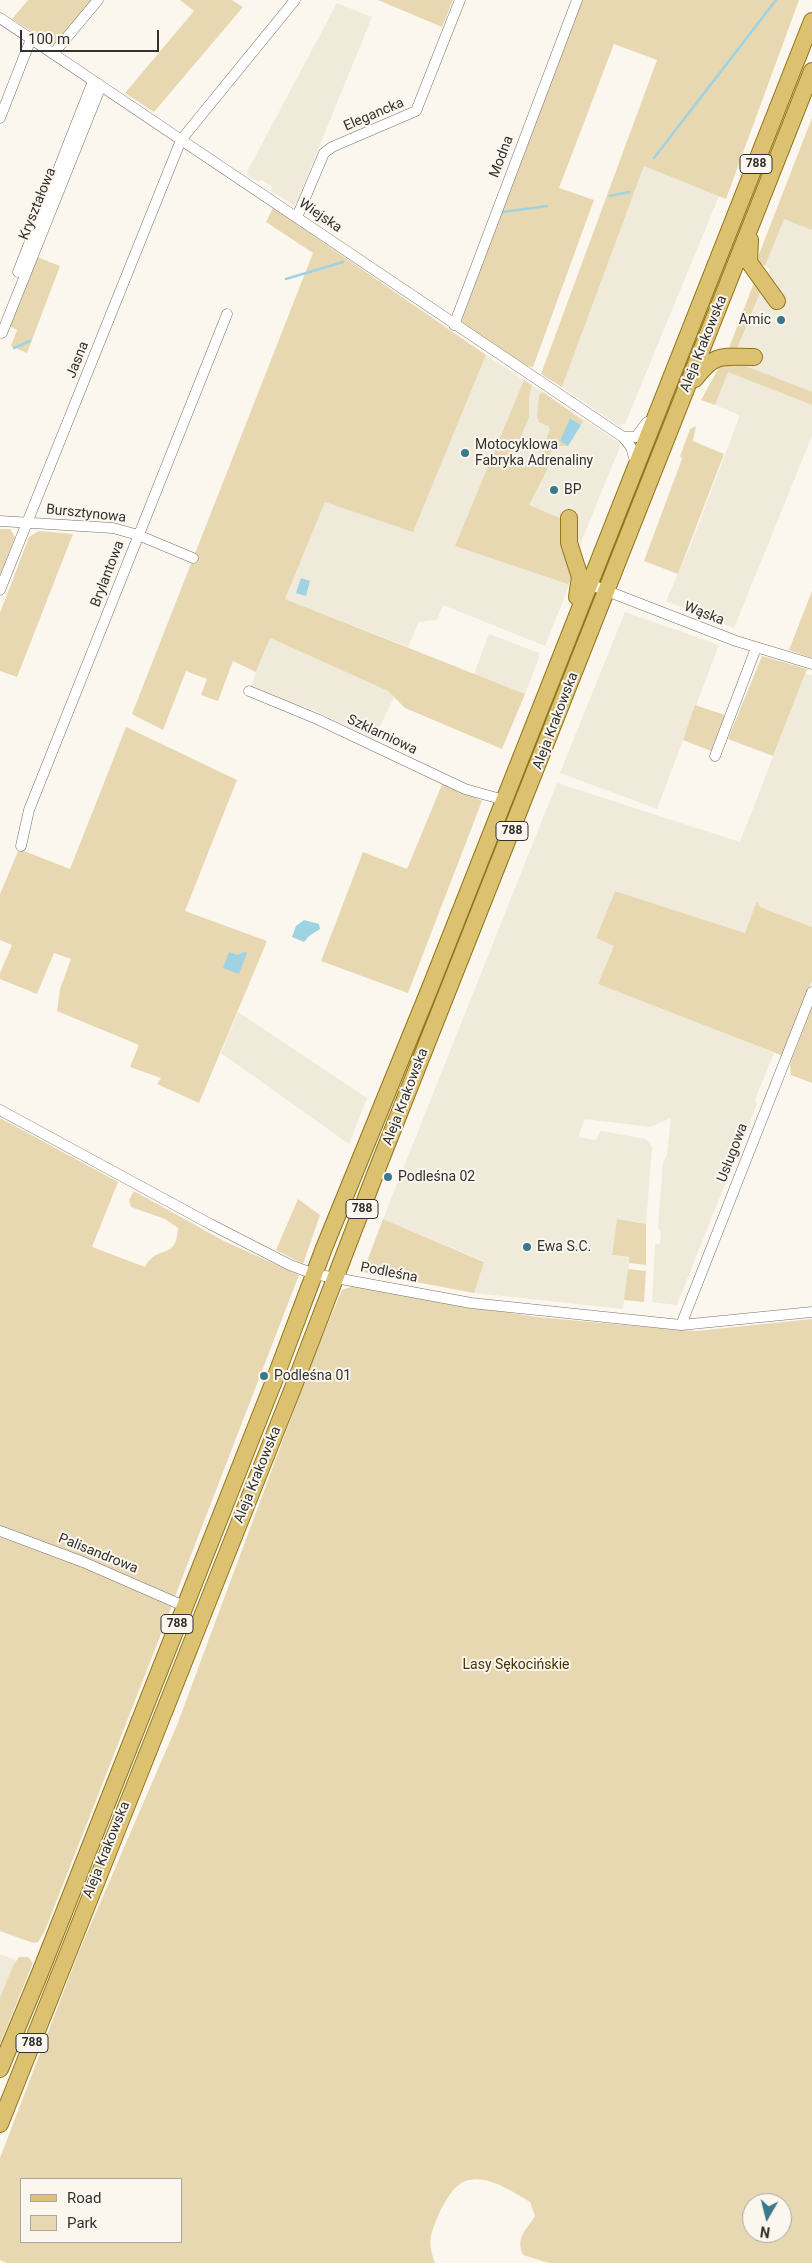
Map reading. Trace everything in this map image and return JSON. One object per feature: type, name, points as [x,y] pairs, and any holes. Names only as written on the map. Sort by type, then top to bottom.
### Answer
[{"type":"main road","name":"Aleja Krakowska","points":[[0,2069],[812,21]]},
{"type":"main road","name":"Aleja Krakowska","points":[[0,2124],[337,1277],[376,1172],[812,71]]},
{"type":"main road","points":[[752,222],[749,262],[777,301]]},
{"type":"main road","points":[[684,393],[707,363],[715,358],[754,357]]},
{"type":"main road","points":[[569,518],[569,543],[580,577],[574,622]]},
{"type":"street","points":[[53,54],[98,0]]},
{"type":"street","name":"Jasna","points":[[0,590],[181,140],[295,0]]},
{"type":"street","name":"Elegancka","points":[[297,217],[324,153],[416,111],[460,0]]},
{"type":"street","name":"Modna","points":[[454,325],[576,0]]},
{"type":"street","name":"Wiejska","points":[[0,18],[623,438],[631,447],[636,464]]},
{"type":"street","points":[[0,118],[31,39]]},
{"type":"street","points":[[18,272],[97,83]]},
{"type":"street","name":"Kryształowa","points":[[2,333],[97,83]]},
{"type":"street","name":"Brylantowa","points":[[21,846],[29,810],[227,314]]},
{"type":"street","points":[[623,438],[631,438],[639,434],[663,397]]},
{"type":"street","name":"Bursztynowa","points":[[0,521],[113,528],[138,535],[193,558]]},
{"type":"street","name":"Wąska","points":[[589,584],[756,648],[812,664]]},
{"type":"street","points":[[715,756],[756,648]]},
{"type":"street","name":"Szklarniowa","points":[[249,691],[317,719],[465,789],[504,800]]},
{"type":"street","name":"Usługowa","points":[[681,1326],[812,992]]},
{"type":"street","name":"Podleśna","points":[[0,1110],[210,1224],[290,1265],[314,1274],[470,1303],[681,1326],[812,1312]]},
{"type":"street","name":"Palisandrowa","points":[[0,1531],[83,1562],[184,1606]]},
{"type":"shaded area","points":[[337,3],[372,17],[295,206],[271,191],[272,186],[262,180],[258,182],[247,175],[248,170]]},
{"type":"shaded area","points":[[644,166],[719,196],[625,424],[618,425],[562,387]]},
{"type":"shaded area","name":"Amic","points":[[783,218],[812,230],[812,393],[733,361],[770,269],[765,266]]},
{"type":"shaded area","points":[[486,355],[621,444],[580,545],[582,553],[545,646],[443,605],[437,620],[419,622],[408,647],[285,599],[325,502],[453,435]]},
{"type":"shaded area","points":[[728,371],[812,405],[812,436],[734,628],[666,601],[691,544],[740,415],[715,405]]},
{"type":"shaded area","points":[[625,612],[719,645],[657,809],[560,773]]},
{"type":"shaded area","points":[[489,634],[539,653],[539,658],[525,694],[474,674]]},
{"type":"shaded area","points":[[270,638],[388,691],[394,697],[374,739],[305,706],[293,708],[250,688]]},
{"type":"shaded area","points":[[805,674],[812,675],[812,927],[760,907],[745,933],[615,891],[596,938],[614,946],[599,984],[774,1053],[755,1100],[757,1104],[677,1305],[652,1302],[655,1244],[660,1244],[661,1232],[658,1228],[663,1162],[667,1155],[671,1118],[650,1127],[585,1119],[578,1137],[596,1140],[601,1131],[646,1139],[652,1147],[646,1224],[617,1219],[612,1255],[630,1258],[623,1309],[474,1293],[484,1261],[383,1219],[557,783],[740,842]]},
{"type":"shaded area","points":[[238,1012],[367,1098],[349,1144],[221,1053]]},
{"type":"shaded area","points":[[0,1954],[16,1960],[0,1997]]},
{"type":"green space","points":[[28,0],[94,0],[56,47],[12,19]]},
{"type":"green space","points":[[180,0],[232,0],[243,7],[154,112],[125,93],[194,11]]},
{"type":"green space","points":[[378,0],[453,0],[442,27]]},
{"type":"green space","points":[[581,0],[799,0],[726,199],[644,166],[562,387],[541,374],[657,60],[614,44],[559,188],[594,200],[533,367],[527,366],[461,322]]},
{"type":"green space","points":[[812,118],[812,230],[784,219],[765,266],[756,262]]},
{"type":"green space","points":[[273,208],[486,355],[413,532],[325,502],[285,599],[525,694],[502,749],[405,708],[388,691],[270,638],[256,672],[233,661],[218,701],[201,695],[207,679],[186,671],[163,730],[132,714],[313,253],[266,222]]},
{"type":"green space","points":[[37,257],[60,266],[27,353],[11,346],[17,330],[9,326]]},
{"type":"green space","points":[[755,280],[762,288],[736,352],[727,353]]},
{"type":"green space","points":[[733,361],[812,392],[812,405],[728,372],[715,405],[701,400],[722,362]]},
{"type":"green space","points":[[524,380],[532,385],[529,398],[529,417],[511,460],[529,467],[538,464],[548,468],[529,505],[562,519],[575,570],[568,584],[455,546]]},
{"type":"green space","points":[[543,392],[583,421],[581,425],[571,418],[560,441],[568,446],[554,446],[548,459],[540,455],[550,429],[539,422],[537,417],[539,395]]},
{"type":"green space","points":[[696,426],[693,441],[724,454],[678,574],[644,561],[682,459],[680,456],[690,429]]},
{"type":"green space","points":[[0,529],[10,529],[15,537],[0,575]]},
{"type":"green space","points":[[39,531],[73,534],[17,677],[0,671],[0,613],[29,537]]},
{"type":"green space","points":[[812,591],[812,658],[789,650]]},
{"type":"green space","points":[[762,656],[807,669],[773,756],[728,739]]},
{"type":"green space","points":[[695,705],[725,715],[711,751],[683,740]]},
{"type":"green space","points":[[126,727],[237,780],[185,911],[267,941],[199,1103],[157,1084],[161,1078],[130,1067],[139,1045],[57,1011],[60,989],[71,959],[54,953],[37,994],[0,979],[0,973],[12,945],[0,940],[0,894],[19,849],[70,869]]},
{"type":"green space","points":[[443,782],[482,801],[408,993],[321,961],[363,852],[407,869]]},
{"type":"green space","points":[[615,891],[745,933],[757,901],[760,907],[812,927],[812,981],[783,1056],[598,984],[614,946],[596,938]]},
{"type":"green space","points":[[812,1005],[812,1083],[791,1075],[790,1064]]},
{"type":"green space","points":[[0,1118],[118,1182],[92,1247],[145,1267],[155,1256],[174,1245],[178,1228],[165,1219],[131,1207],[129,1200],[134,1191],[224,1241],[299,1275],[174,1599],[0,1525]]},
{"type":"green space","points":[[298,1199],[320,1215],[303,1264],[276,1250]]},
{"type":"green space","points":[[383,1219],[484,1262],[474,1293],[363,1272]]},
{"type":"green space","points":[[617,1219],[646,1224],[646,1265],[629,1263],[629,1257],[612,1255]]},
{"type":"green space","points":[[628,1269],[646,1271],[644,1302],[624,1300]]},
{"type":"green space","name":"Lasy Sękocińskie","points":[[354,1286],[537,1317],[696,1331],[812,1319],[812,2263],[549,2263],[523,2255],[521,2249],[520,2244],[523,2234],[535,2216],[530,2202],[501,2186],[477,2179],[462,2183],[444,2203],[430,2240],[435,2263],[7,2263],[0,2260],[0,2158],[78,1954],[177,1725],[313,1359],[342,1290]]},
{"type":"green space","points":[[0,1534],[77,1562],[172,1606],[44,1933],[38,1942],[33,1943],[0,1931]]},
{"type":"green space","points":[[19,1957],[28,1957],[32,1965],[0,2044],[0,1997],[14,1964]]},
{"type":"water","points":[[570,418],[581,425],[568,446],[560,441]]},
{"type":"water","points":[[301,578],[310,581],[306,596],[296,593]]},
{"type":"water","points":[[304,920],[319,924],[320,929],[309,936],[304,942],[292,937],[296,926]]},
{"type":"water","points":[[229,952],[237,955],[244,952],[247,953],[239,974],[223,968]]},
{"type":"waterway","points":[[654,158],[776,0]]},
{"type":"waterway","points":[[610,196],[629,192]]},
{"type":"waterway","points":[[503,212],[547,206]]},
{"type":"waterway","points":[[286,279],[343,262]]},
{"type":"waterway","points":[[14,348],[30,341]]},
{"type":"place","name":"Amic","points":[[781,320]]},
{"type":"place","name":"Motocyklowa Fabryka Adrenaliny","points":[[465,453]]},
{"type":"place","name":"BP","points":[[554,490]]},
{"type":"place","name":"Podleśna 02","points":[[388,1177]]},
{"type":"place","name":"Ewa S.C.","points":[[527,1247]]},
{"type":"place","name":"Podleśna 01","points":[[264,1376]]}]
